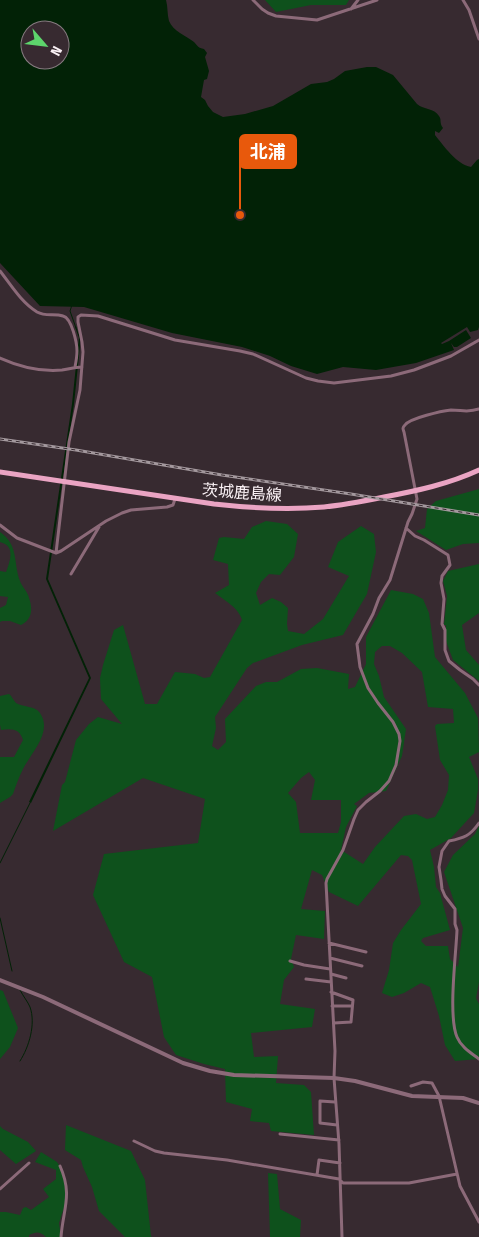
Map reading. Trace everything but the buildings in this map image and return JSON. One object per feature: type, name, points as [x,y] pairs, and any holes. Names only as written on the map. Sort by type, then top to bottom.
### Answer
[{"type":"main road","name":"茨城鹿島線","points":[[0,472],[234,506],[297,508],[338,505],[415,491],[438,486],[479,470]]},
{"type":"street","points":[[254,0],[268,13],[276,16],[317,20],[378,0]]},
{"type":"street","points":[[350,10],[358,0]]},
{"type":"street","points":[[463,0],[469,10],[479,39]]},
{"type":"street","points":[[0,271],[27,304],[37,312],[44,315],[63,316],[68,319],[77,349],[74,367]]},
{"type":"street","points":[[53,552],[62,481],[80,390],[82,342],[78,317],[81,315],[98,316],[175,340],[253,354],[306,378],[334,383],[391,376],[414,370],[451,356],[479,340]]},
{"type":"street","points":[[0,358],[37,370],[63,370],[82,367]]},
{"type":"street","points":[[342,1237],[339,1140],[334,1078],[334,1023],[326,879],[343,850],[358,810],[389,781],[396,765],[400,742],[399,734],[393,722],[368,688],[360,667],[357,644],[379,598],[390,580],[417,499],[403,428],[405,424],[429,414],[451,410],[467,412],[479,409]]},
{"type":"street","points":[[0,525],[17,538],[53,552],[61,551],[115,516],[131,510],[167,507],[173,505],[175,498]]},
{"type":"street","points":[[71,574],[99,526]]},
{"type":"street","points":[[406,528],[415,536],[448,555],[450,565],[442,576],[441,583],[444,599],[442,624],[445,630],[445,650],[449,661],[479,685]]},
{"type":"street","points":[[479,823],[466,838],[449,841],[442,851],[440,867],[442,889],[455,909],[457,930],[453,1003],[454,1027],[460,1042],[479,1059]]},
{"type":"street","points":[[330,943],[366,952]]},
{"type":"street","points":[[330,958],[362,966]]},
{"type":"street","points":[[290,961],[304,966],[330,969]]},
{"type":"street","points":[[331,974],[346,978]]},
{"type":"street","points":[[306,979],[331,982]]},
{"type":"street","points":[[0,980],[28,990],[196,1068],[234,1075],[334,1078],[356,1081],[412,1096],[463,1098],[479,1103]]},
{"type":"street","points":[[332,992],[353,1000],[351,1022],[334,1023]]},
{"type":"street","points":[[332,1006],[352,1006]]},
{"type":"street","points":[[411,1086],[422,1082],[432,1084],[439,1096],[460,1186],[479,1222]]},
{"type":"street","points":[[335,1102],[320,1101],[320,1123],[337,1125]]},
{"type":"street","points":[[280,1134],[339,1140]]},
{"type":"street","points":[[134,1141],[164,1153],[227,1160],[317,1175],[339,1179],[343,1183],[409,1183],[457,1174]]},
{"type":"street","points":[[317,1175],[319,1160],[340,1163]]},
{"type":"street","points":[[0,1189],[29,1163]]},
{"type":"street","points":[[60,1166],[64,1174],[67,1191],[67,1204],[61,1237]]},
{"type":"green space","points":[[265,0],[349,0],[346,5],[311,5],[276,12]]},
{"type":"green space","points":[[479,489],[479,543],[463,544],[446,550],[416,531],[425,528],[427,509],[436,501]]},
{"type":"green space","points":[[266,521],[287,524],[298,534],[294,557],[280,575],[269,574],[261,582],[256,593],[260,605],[272,598],[288,608],[288,631],[304,634],[323,619],[349,576],[328,567],[338,542],[361,526],[374,534],[376,552],[367,594],[343,635],[302,645],[253,663],[247,668],[215,717],[216,728],[212,746],[218,750],[226,742],[225,719],[256,686],[266,682],[277,682],[301,669],[317,668],[349,674],[348,689],[355,687],[366,664],[366,637],[391,590],[413,594],[423,599],[429,613],[435,657],[465,693],[478,718],[479,752],[469,757],[478,779],[474,813],[451,838],[430,850],[436,887],[440,893],[450,930],[423,938],[421,941],[426,946],[448,946],[450,959],[458,967],[463,928],[444,872],[453,855],[475,834],[479,826],[479,982],[476,998],[479,1004],[479,1059],[455,1061],[445,1045],[430,987],[421,983],[404,993],[392,997],[382,993],[389,970],[393,943],[421,904],[412,860],[408,856],[401,855],[358,906],[329,892],[322,875],[312,870],[301,909],[325,911],[324,939],[296,935],[291,959],[294,967],[284,980],[280,1004],[315,1009],[312,1027],[251,1033],[254,1057],[278,1056],[276,1083],[304,1085],[311,1092],[314,1135],[271,1131],[269,1123],[250,1121],[252,1109],[226,1102],[225,1069],[176,1055],[164,1037],[152,977],[124,962],[93,895],[104,854],[198,843],[205,799],[143,778],[53,831],[62,785],[65,782],[76,740],[89,724],[98,717],[122,724],[101,699],[100,678],[114,630],[123,625],[145,704],[157,704],[175,672],[195,674],[204,678],[210,677],[242,620],[235,608],[215,593],[229,585],[228,564],[213,560],[219,538],[244,539],[252,527]],"holes":[[[382,646],[390,646],[402,653],[422,672],[428,707],[453,709],[454,723],[437,724],[435,726],[440,760],[449,775],[448,790],[435,817],[427,819],[416,814],[404,816],[375,847],[363,864],[341,850],[346,827],[357,806],[354,804],[369,793],[386,791],[402,756],[406,729],[384,697],[374,664],[375,652]],[[309,772],[315,780],[311,800],[341,800],[341,822],[338,833],[300,833],[296,802],[288,793]]]},
{"type":"green space","points":[[0,532],[6,537],[13,548],[20,581],[30,602],[31,610],[29,617],[21,625],[10,621],[0,622],[0,608],[6,605],[8,597],[0,596],[0,571],[6,572],[10,550],[5,544],[0,542]]},
{"type":"green space","points":[[479,564],[479,613],[462,625],[466,650],[479,665],[479,681],[453,660],[446,641],[446,625],[444,625],[447,596],[443,581],[448,571]]},
{"type":"green space","points":[[9,694],[16,703],[38,711],[43,720],[44,728],[39,742],[23,769],[13,794],[0,803],[0,757],[14,757],[23,740],[18,731],[1,730],[0,696]]},
{"type":"green space","points":[[0,990],[3,991],[18,1028],[10,1047],[0,1059]]},
{"type":"green space","points":[[66,1125],[131,1151],[145,1180],[152,1237],[125,1237],[99,1211],[81,1160],[65,1150]]},
{"type":"green space","points":[[0,1126],[28,1142],[36,1151],[16,1164],[0,1150]]},
{"type":"green space","points":[[41,1152],[57,1162],[66,1180],[68,1195],[59,1223],[61,1237],[46,1237],[34,1233],[29,1235],[29,1237],[0,1237],[0,1212],[20,1215],[23,1208],[26,1207],[31,1210],[49,1197],[43,1189],[56,1179],[56,1170],[35,1162]]},
{"type":"green space","points":[[268,1173],[277,1174],[280,1209],[301,1220],[300,1237],[270,1237]]},
{"type":"shaded area","points":[[0,0],[166,0],[168,18],[171,25],[207,53],[205,57],[209,71],[207,79],[204,80],[201,97],[213,112],[223,117],[245,114],[273,106],[311,84],[327,82],[345,71],[376,67],[393,75],[417,104],[437,113],[443,128],[439,133],[435,131],[435,135],[455,158],[471,167],[479,159],[479,327],[478,330],[470,332],[467,327],[441,343],[449,341],[466,330],[471,338],[457,347],[454,347],[451,343],[454,350],[416,363],[376,370],[343,367],[317,374],[242,347],[172,333],[84,307],[40,306],[0,263]]},
{"type":"shaded area","points":[[76,326],[80,338],[80,346],[74,404],[48,579],[91,678],[31,803],[29,802],[89,678],[46,579],[72,404],[79,338]]},
{"type":"waterway","points":[[72,305],[70,311],[76,328]]},
{"type":"waterway","points":[[0,863],[30,803]]},
{"type":"waterway","points":[[0,918],[12,971]]},
{"type":"waterway","points":[[20,990],[32,1014],[29,1042],[20,1061]]},
{"type":"railway","points":[[0,439],[479,515]]},
{"type":"place","name":"北浦","points":[[240,215]]}]
